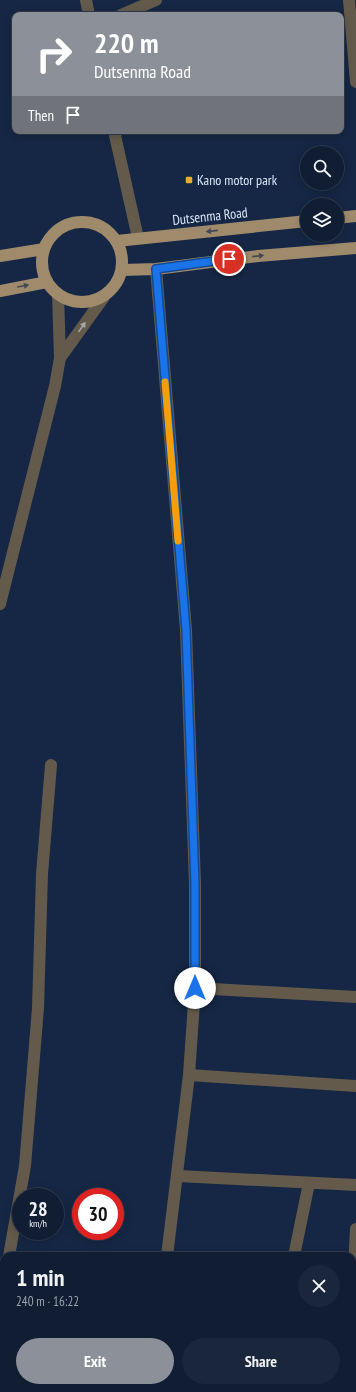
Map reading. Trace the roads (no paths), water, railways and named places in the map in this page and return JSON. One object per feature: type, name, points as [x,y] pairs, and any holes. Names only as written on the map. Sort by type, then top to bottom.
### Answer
[{"type":"main road","points":[[344,217],[356,216]]},
{"type":"main road","points":[[77,222],[92,223],[106,230],[117,241],[122,255],[122,270],[116,285],[104,297],[88,302],[72,302],[58,294],[47,282],[42,266],[44,250],[51,236],[63,226],[77,222]]},
{"type":"main road","name":"Dutsenma Road","points":[[117,241],[300,222]]},
{"type":"main road","points":[[122,270],[156,269],[258,256],[356,248]]},
{"type":"main road","points":[[0,256],[44,250]]},
{"type":"main road","points":[[0,291],[47,282]]},
{"type":"street","points":[[86,0],[88,12]]},
{"type":"street","points":[[128,12],[156,0]]},
{"type":"street","points":[[349,0],[356,82]]},
{"type":"street","points":[[115,134],[138,238]]},
{"type":"street","points":[[156,269],[186,630],[195,884],[195,988],[189,1075],[178,1176],[168,1252]]},
{"type":"street","points":[[0,604],[34,476],[60,358],[58,294]]},
{"type":"street","points":[[60,358],[104,297]]},
{"type":"street","points":[[11,1252],[25,1166],[38,1016],[42,874],[51,765]]},
{"type":"street","points":[[195,988],[356,997]]},
{"type":"street","points":[[189,1075],[356,1086]]},
{"type":"street","points":[[178,1176],[356,1186]]},
{"type":"street","points":[[295,1252],[309,1183]]},
{"type":"street","points":[[355,1252],[356,1229]]},
{"type":"place","name":"Kano motor park","points":[[189,180]]}]
